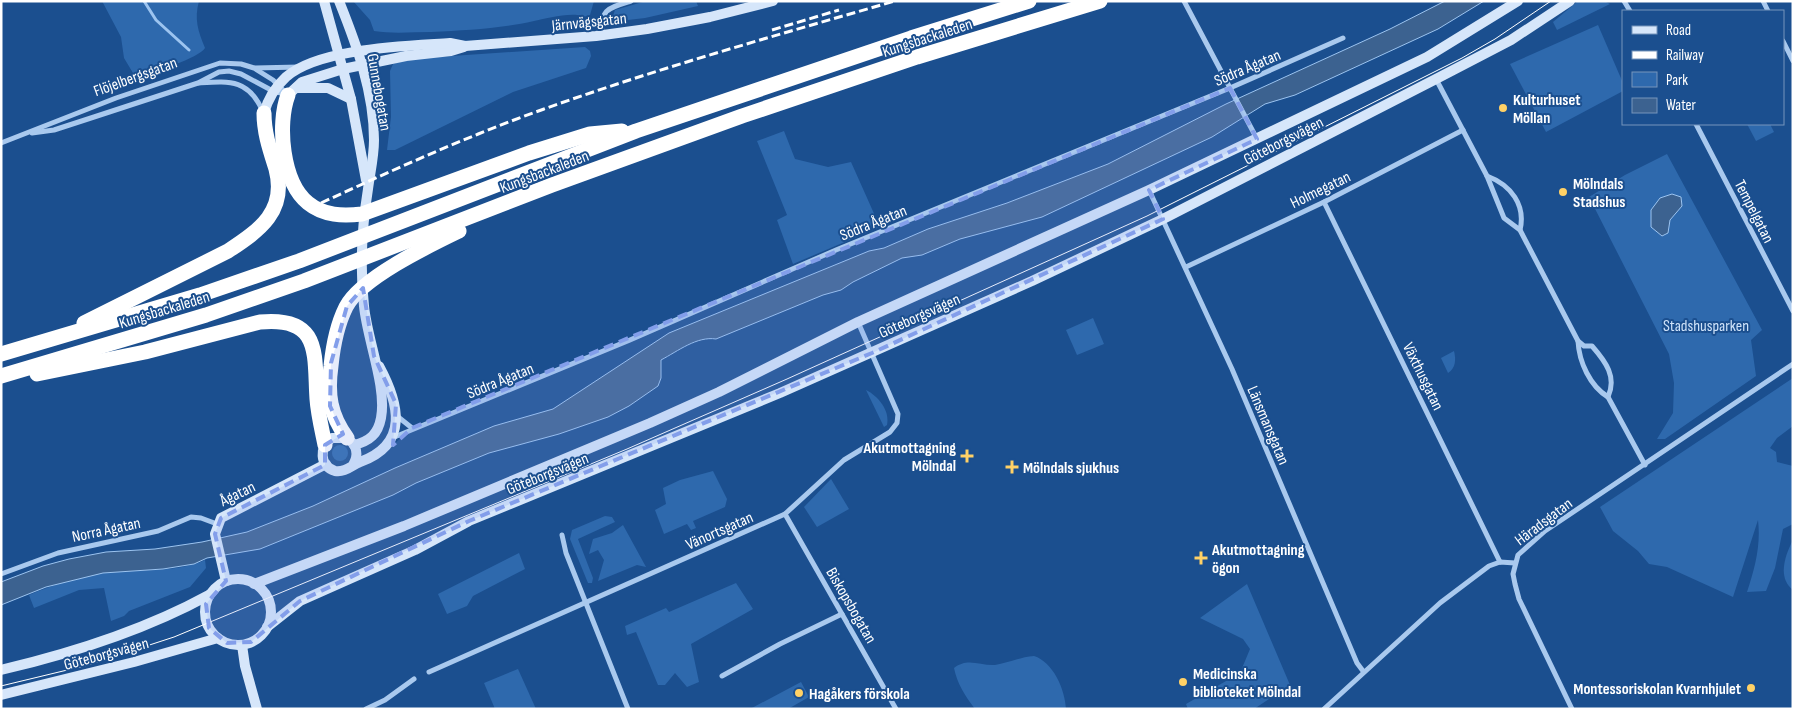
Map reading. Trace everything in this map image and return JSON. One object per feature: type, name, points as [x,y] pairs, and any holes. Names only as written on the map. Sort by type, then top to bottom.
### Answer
[{"type":"highway","name":"Kungsbackaleden","points":[[1,354],[200,296],[290,264],[636,131],[911,38],[1029,1]]},
{"type":"highway","name":"Kungsbackaleden","points":[[1,378],[206,315],[295,284],[552,185],[860,76],[1100,1]]},
{"type":"highway","points":[[284,90],[282,122],[285,156],[292,180],[308,203],[328,213],[340,216],[362,214],[529,153],[590,134],[636,131]]},
{"type":"highway","points":[[55,338],[228,250],[244,241],[267,220],[278,197],[279,184],[265,135],[264,113]]},
{"type":"highway","points":[[351,442],[333,415],[329,381],[339,324],[347,306],[355,295],[375,279],[446,237],[552,185]]},
{"type":"highway","points":[[1,378],[101,362],[260,322],[277,321],[288,323],[306,334],[315,351],[317,400],[325,445]]},
{"type":"main road","name":"Gunnebogatan","points":[[324,1],[351,99],[367,190]]},
{"type":"main road","name":"Gunnebogatan","points":[[339,1],[362,64],[372,112],[374,140],[367,190],[362,277],[364,305],[380,376],[381,401],[379,427],[370,439],[351,442]]},
{"type":"main road","name":"Järnvägsgatan","points":[[362,64],[406,56],[451,51],[465,46],[602,35],[710,17],[773,1]]},
{"type":"main road","name":"Göteborgsvägen","points":[[1,670],[51,658],[96,644],[180,611],[210,595],[226,581],[239,579],[254,584],[404,526],[650,423],[719,392],[858,322],[1149,190],[1427,58],[1518,1]]},
{"type":"main road","name":"Göteborgsvägen","points":[[242,645],[259,637],[267,627],[300,601],[415,550],[469,521],[872,353],[1163,219],[1511,40],[1570,1]]},
{"type":"main road","name":"Järnvägsgatan","points":[[358,52],[450,43],[465,46]]},
{"type":"main road","name":"Flöjelbergsgatan","points":[[264,113],[301,67],[358,52]]},
{"type":"main road","points":[[284,90],[313,78],[362,64]]},
{"type":"main road","name":"Flöjelbergsgatan","points":[[284,90],[328,88],[351,99]]},
{"type":"main road","points":[[353,465],[357,455],[351,442],[335,437],[325,445],[322,455],[326,464],[338,471],[345,470],[377,453],[391,438],[397,416],[396,404],[380,376]]},
{"type":"main road","name":"Ågatan","points":[[216,529],[224,515],[278,490],[326,464]]},
{"type":"main road","points":[[216,529],[226,581]]},
{"type":"main road","points":[[254,584],[265,593],[270,604],[270,616],[267,627]]},
{"type":"main road","points":[[210,595],[206,604],[205,618],[209,628],[218,638],[232,644],[242,645],[245,666],[257,709]]},
{"type":"main road","name":"Göteborgsvägen","points":[[1,694],[134,662],[218,638]]},
{"type":"street","points":[[602,35],[601,22],[605,12],[609,8],[631,1]]},
{"type":"street","points":[[1184,1],[1257,139]]},
{"type":"street","name":"Södra Ågatan","points":[[391,438],[622,343],[850,244],[1230,88],[1342,38]]},
{"type":"street","points":[[1784,43],[1793,61]]},
{"type":"street","name":"Flöjelbergsgatan","points":[[1,143],[116,98],[213,65],[231,63],[254,68],[301,67]]},
{"type":"street","name":"Flöjelbergsgatan","points":[[254,68],[284,90]]},
{"type":"street","name":"Flöjelbergsgatan","points":[[29,133],[54,130],[198,83],[219,72],[229,71],[241,74],[284,90]]},
{"type":"street","points":[[1436,79],[1488,176],[1504,218],[1520,230],[1578,341],[1582,359],[1592,383],[1598,391],[1608,397],[1645,465]]},
{"type":"street","name":"Flöjelbergsgatan","points":[[198,83],[225,82],[241,85],[254,94],[264,113]]},
{"type":"street","name":"Tempelgatan","points":[[1697,125],[1793,311]]},
{"type":"street","name":"Holmegatan","points":[[1186,267],[1324,202],[1463,130]]},
{"type":"street","points":[[1488,176],[1501,181],[1508,187],[1523,217],[1520,230]]},
{"type":"street","name":"Länsmansgatan","points":[[1149,190],[1232,369],[1356,662],[1363,671]]},
{"type":"street","name":"Växthusgatan","points":[[1324,202],[1500,562]]},
{"type":"street","name":"Vänortsgatan","points":[[429,672],[785,514],[844,460],[890,432],[897,423],[898,414],[858,322]]},
{"type":"street","points":[[1578,341],[1584,346],[1592,346],[1610,372],[1613,381],[1608,397]]},
{"type":"street","name":"Häradsgatan","points":[[1500,562],[1515,563],[1522,549],[1531,542],[1793,364]]},
{"type":"street","points":[[397,416],[412,428]]},
{"type":"street","name":"Biskopsbogatan","points":[[785,514],[896,709]]},
{"type":"street","name":"Norra Ågatan","points":[[1,574],[58,553],[158,531],[192,517],[201,518],[216,529]]},
{"type":"street","points":[[562,535],[566,553],[628,709]]},
{"type":"street","points":[[1327,708],[1363,671],[1440,603],[1489,566],[1500,562]]},
{"type":"street","points":[[1515,563],[1513,574],[1519,599],[1572,709]]},
{"type":"street","points":[[722,676],[780,644],[842,614]]},
{"type":"street","points":[[366,709],[385,700],[414,680]]},
{"type":"highlighted area","points":[[1230,88],[1257,139],[1149,190],[1163,219],[872,353],[469,521],[300,601],[251,642],[227,643],[209,628],[206,604],[226,581],[215,534],[221,518],[325,465],[325,445],[343,434],[330,406],[331,363],[347,306],[363,288],[374,356],[396,404],[393,445],[412,428]]},
{"type":"green space","points":[[102,1],[199,1],[198,25],[205,48],[183,62],[149,72],[133,73],[124,58],[121,37]]},
{"type":"green space","points":[[353,1],[594,1],[590,15],[583,17],[579,15],[566,15],[482,29],[395,33],[374,31],[370,20]]},
{"type":"green space","points":[[646,1],[696,1],[698,6],[645,18],[611,22],[615,10]]},
{"type":"green space","points":[[1578,1],[1604,1],[1610,4],[1557,30],[1553,22]]},
{"type":"green space","points":[[1598,25],[1622,81],[1622,92],[1546,132],[1510,64]]},
{"type":"green space","points":[[585,47],[590,51],[591,56],[586,68],[513,92],[395,150],[387,150],[391,117],[390,71],[393,64],[408,59]]},
{"type":"green space","points":[[1748,125],[1770,125],[1774,132],[1756,141]]},
{"type":"green space","points":[[784,131],[795,159],[828,167],[851,162],[880,227],[793,264],[777,220],[787,215],[757,141]]},
{"type":"green space","name":"Stadshusparken","points":[[1667,154],[1762,330],[1751,340],[1756,376],[1665,439],[1657,439],[1673,413],[1674,383],[1669,354],[1589,197],[1625,175]]},
{"type":"green space","points":[[1093,318],[1104,344],[1077,355],[1066,330]]},
{"type":"green space","points":[[1454,351],[1455,363],[1453,369],[1448,373],[1441,358]]},
{"type":"green space","points":[[1793,378],[1793,426],[1777,438],[1770,448],[1776,452],[1777,462],[1793,466],[1793,524],[1783,529],[1775,568],[1766,591],[1747,592],[1757,556],[1758,520],[1733,597],[1667,567],[1649,564],[1638,551],[1613,531],[1600,507]]},
{"type":"green space","points":[[866,390],[879,400],[885,409],[887,425],[884,427]]},
{"type":"green space","points":[[340,445],[346,447],[348,453],[346,459],[340,461],[334,459],[332,453],[334,447]]},
{"type":"green space","points":[[713,471],[727,499],[725,507],[693,521],[696,528],[691,530],[687,524],[664,534],[655,510],[666,504],[663,488],[680,480]]},
{"type":"green space","points":[[831,479],[849,509],[817,527],[804,507]]},
{"type":"green space","points":[[605,516],[612,517],[615,522],[578,539],[593,578],[592,583],[588,583],[570,539],[572,530]]},
{"type":"green space","points":[[623,525],[646,567],[637,565],[598,581],[604,560],[598,550],[589,554],[593,539],[612,533]]},
{"type":"green space","points":[[1793,540],[1793,590],[1785,579],[1784,566],[1787,552]]},
{"type":"green space","points":[[519,553],[525,569],[473,596],[467,606],[447,614],[438,594]]},
{"type":"green space","points":[[205,560],[206,568],[190,587],[129,611],[124,616],[111,621],[104,588],[79,590],[34,608],[29,595],[65,582],[94,575],[168,569]]},
{"type":"green space","points":[[736,583],[753,609],[691,644],[699,682],[687,687],[675,673],[665,685],[658,685],[636,632],[627,635],[625,626],[666,608],[669,612]]},
{"type":"green space","points":[[1247,584],[1290,685],[1254,709],[1188,709],[1186,704],[1240,673],[1250,649],[1243,639],[1200,618]]},
{"type":"green space","points":[[1034,656],[1047,664],[1057,677],[1066,709],[975,709],[962,689],[954,668],[969,662],[995,665]]},
{"type":"green space","points":[[518,669],[536,709],[495,709],[484,683]]},
{"type":"green space","points":[[801,682],[809,697],[788,709],[750,709]]},
{"type":"water","points":[[1445,1],[1484,1],[1438,29],[1295,95],[1265,104],[1212,137],[1042,217],[960,239],[922,255],[902,258],[853,282],[841,290],[823,295],[716,339],[702,340],[688,345],[661,360],[661,378],[658,386],[629,406],[608,417],[559,434],[489,453],[416,483],[393,495],[260,549],[207,558],[194,564],[163,569],[103,573],[46,587],[1,605],[1,582],[43,566],[106,552],[155,549],[202,542],[247,532],[313,506],[395,468],[494,426],[553,409],[669,333],[869,251],[884,248],[928,229],[1007,203],[1108,164],[1226,104],[1390,29]]},
{"type":"water","points":[[1672,194],[1681,197],[1682,206],[1670,220],[1668,233],[1662,236],[1651,227],[1651,210],[1660,198]]},
{"type":"waterway","points":[[144,1],[156,20],[189,50]]},
{"type":"tram line","points":[[1,686],[88,665],[174,637],[627,449],[787,379],[1147,216],[1462,58],[1495,39],[1551,1]]},
{"type":"railway","points":[[321,203],[404,165],[544,109],[674,66],[895,1]]},
{"type":"railway","points":[[772,30],[839,10]]},
{"type":"place","name":"Kulturhuset Möllan","points":[[1503,108]]},
{"type":"place","name":"Mölndals Stadshus","points":[[1563,192]]},
{"type":"place","name":"Akutmottagning Mölndal","points":[[967,456]]},
{"type":"place","name":"Mölndals sjukhus","points":[[1012,467]]},
{"type":"place","name":"Akutmottagning ögon","points":[[1201,558]]},
{"type":"place","name":"Medicinska biblioteket Mölndal","points":[[1183,682]]},
{"type":"place","name":"Montessoriskolan Kvarnhjulet","points":[[1751,688]]},
{"type":"place","name":"Hagåkers förskola","points":[[799,693]]}]
